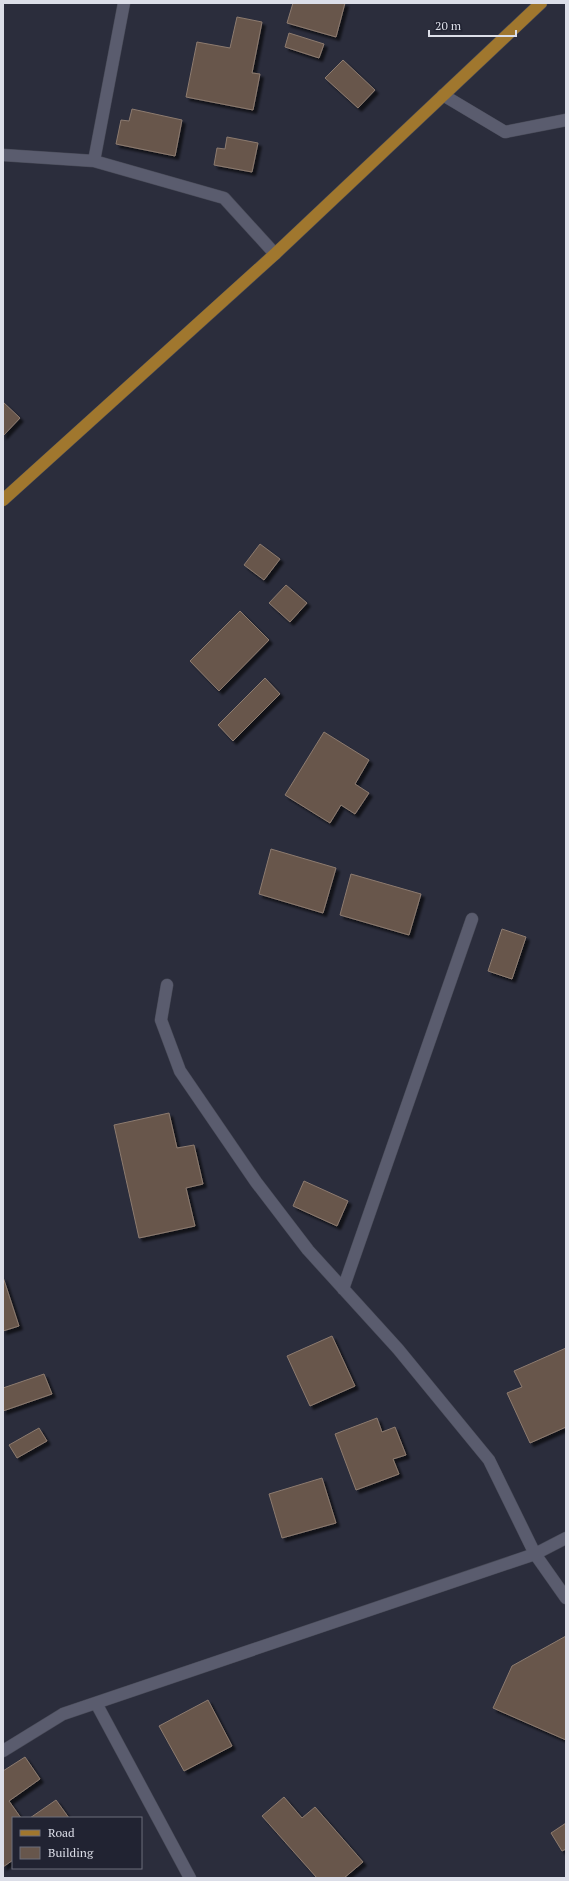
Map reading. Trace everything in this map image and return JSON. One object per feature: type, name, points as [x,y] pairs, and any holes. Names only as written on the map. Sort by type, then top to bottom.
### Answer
[{"type":"main road","points":[[3,500],[275,254],[541,3]]},
{"type":"street","points":[[94,161],[124,3]]},
{"type":"street","points":[[443,96],[505,132],[566,120]]},
{"type":"street","points":[[3,155],[94,161],[224,198],[275,254]]},
{"type":"street","points":[[343,1289],[472,919]]},
{"type":"street","points":[[168,985],[161,1020],[180,1071],[270,1200],[308,1250],[398,1349],[489,1460],[535,1554],[566,1598]]},
{"type":"street","points":[[3,1751],[63,1714],[535,1554],[566,1538]]},
{"type":"street","points":[[96,1703],[190,1878]]},
{"type":"building","points":[[293,3],[345,3],[336,37],[287,23]]},
{"type":"building","points":[[237,17],[262,22],[252,73],[260,74],[253,110],[186,97],[197,42],[230,48]]},
{"type":"building","points":[[289,33],[324,44],[319,58],[285,47]]},
{"type":"building","points":[[343,60],[375,90],[358,108],[325,78]]},
{"type":"building","points":[[132,109],[182,120],[175,156],[116,144],[121,120],[129,121]]},
{"type":"building","points":[[227,137],[258,143],[252,172],[214,165],[217,148],[225,149]]},
{"type":"building","points":[[3,402],[20,418],[3,436]]},
{"type":"building","points":[[260,544],[280,559],[264,580],[244,565]]},
{"type":"building","points":[[286,585],[307,603],[290,622],[269,603]]},
{"type":"building","points":[[240,611],[269,640],[219,691],[190,661]]},
{"type":"building","points":[[265,678],[280,694],[233,741],[218,725]]},
{"type":"building","points":[[324,732],[369,760],[355,784],[369,793],[355,814],[341,805],[330,823],[285,795]]},
{"type":"building","points":[[271,849],[336,868],[323,913],[259,894]]},
{"type":"building","points":[[351,874],[421,894],[409,935],[340,915]]},
{"type":"building","points":[[502,929],[526,937],[512,979],[488,971]]},
{"type":"building","points":[[169,1113],[177,1148],[194,1145],[203,1184],[186,1188],[195,1226],[139,1238],[114,1125]]},
{"type":"building","points":[[304,1181],[348,1201],[337,1226],[293,1206]]},
{"type":"building","points":[[3,1277],[19,1326],[3,1331]]},
{"type":"building","points":[[332,1336],[355,1386],[310,1406],[287,1356]]},
{"type":"building","points":[[566,1348],[566,1427],[530,1443],[507,1393],[522,1387],[514,1371]]},
{"type":"building","points":[[44,1374],[52,1394],[3,1411],[3,1388]]},
{"type":"building","points":[[377,1418],[382,1432],[395,1427],[406,1455],[393,1459],[399,1474],[356,1490],[335,1434]]},
{"type":"building","points":[[39,1428],[47,1441],[17,1458],[9,1445]]},
{"type":"building","points":[[322,1478],[336,1523],[282,1538],[269,1494]]},
{"type":"building","points":[[566,1636],[566,1740],[493,1708],[512,1666]]},
{"type":"building","points":[[208,1700],[232,1746],[184,1771],[159,1726]]},
{"type":"building","points":[[25,1757],[40,1779],[9,1801],[20,1817],[12,1817],[12,1861],[3,1867],[3,1771]]},
{"type":"building","points":[[284,1797],[302,1818],[315,1807],[363,1862],[344,1878],[317,1878],[262,1816]]},
{"type":"building","points":[[56,1800],[68,1817],[31,1817]]},
{"type":"building","points":[[566,1823],[566,1849],[562,1851],[551,1833]]}]
